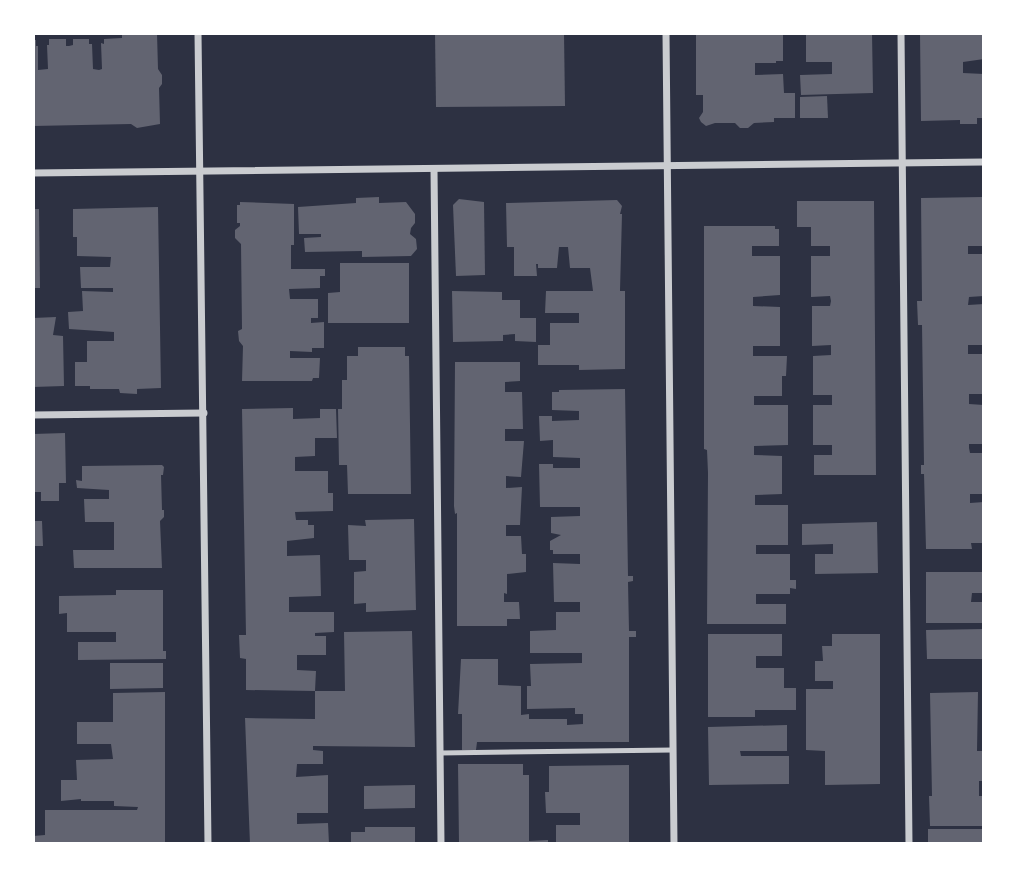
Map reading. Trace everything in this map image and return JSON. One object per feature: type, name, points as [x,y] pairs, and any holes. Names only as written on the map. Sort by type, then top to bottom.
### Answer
[{"type":"street","points":[[198,33],[208,844]]},
{"type":"street","points":[[666,33],[674,844]]},
{"type":"street","points":[[901,33],[909,844]]},
{"type":"street","points":[[33,173],[984,163]]},
{"type":"street","points":[[435,169],[440,844]]},
{"type":"street","points":[[33,415],[204,413]]},
{"type":"lane","points":[[440,753],[673,750]]},
{"type":"building","points":[[122,33],[157,33],[158,69],[162,75],[159,88],[160,124],[137,128],[131,124],[33,126],[33,40],[36,40],[38,46],[38,70],[48,69],[49,39],[66,39],[66,46],[69,46],[73,45],[73,39],[89,39],[89,44],[92,44],[93,69],[99,70],[102,69],[101,43],[104,44],[104,39],[122,38]]},
{"type":"building","points":[[435,33],[564,33],[565,106],[436,107]]},
{"type":"building","points":[[696,33],[783,33],[783,61],[755,63],[755,75],[783,74],[784,93],[795,93],[795,118],[774,118],[774,122],[754,123],[748,128],[740,128],[735,123],[706,126],[701,122],[699,118],[703,112],[703,95],[696,95]]},
{"type":"building","points":[[806,33],[872,33],[873,93],[801,95],[800,75],[832,74],[832,62],[806,62]]},
{"type":"building","points":[[920,33],[984,33],[984,59],[963,62],[963,73],[984,74],[984,118],[977,118],[977,124],[960,124],[960,120],[921,121]]},
{"type":"building","points":[[827,96],[828,118],[800,118],[800,97]]},
{"type":"building","points":[[379,197],[379,203],[406,202],[415,214],[415,223],[410,234],[416,239],[417,249],[411,256],[362,257],[362,251],[305,252],[304,238],[321,237],[321,234],[299,234],[298,207],[356,203],[356,198]]},
{"type":"building","points":[[983,197],[984,246],[968,246],[968,254],[984,254],[984,296],[969,297],[968,305],[984,304],[984,345],[968,345],[968,354],[984,354],[984,394],[969,394],[969,404],[984,405],[984,444],[969,444],[969,448],[970,453],[984,453],[984,494],[970,494],[970,503],[984,502],[984,543],[971,543],[972,549],[926,549],[924,474],[921,474],[921,465],[924,465],[922,325],[918,325],[917,301],[922,301],[921,198]]},
{"type":"building","points":[[459,199],[484,202],[485,275],[456,276],[453,205]]},
{"type":"building","points":[[617,200],[622,206],[620,291],[625,291],[625,369],[579,370],[579,365],[538,365],[538,345],[550,345],[550,323],[579,323],[579,313],[545,313],[546,291],[593,291],[590,268],[570,268],[568,247],[559,247],[557,268],[538,268],[536,264],[537,276],[514,276],[514,247],[507,247],[506,203]]},
{"type":"building","points":[[797,201],[874,201],[876,475],[814,475],[814,455],[832,455],[832,445],[813,445],[813,405],[832,405],[832,395],[813,395],[813,356],[831,355],[831,345],[812,346],[812,306],[830,306],[831,301],[830,296],[811,297],[811,256],[830,256],[830,246],[811,246],[811,227],[797,227]]},
{"type":"building","points":[[240,202],[294,204],[291,269],[325,269],[325,276],[320,276],[320,288],[289,289],[290,299],[318,299],[318,318],[311,318],[311,323],[324,322],[324,348],[312,348],[312,352],[290,351],[290,358],[320,358],[319,378],[313,378],[312,381],[242,381],[243,346],[239,341],[238,331],[242,329],[241,244],[235,238],[235,230],[240,226],[240,223],[237,223],[237,205],[240,205]]},
{"type":"building","points":[[158,207],[161,388],[137,389],[137,394],[120,393],[119,389],[75,386],[75,362],[87,362],[87,341],[114,341],[114,332],[69,329],[68,312],[83,311],[82,291],[113,292],[113,288],[81,288],[80,267],[110,267],[111,257],[77,256],[77,237],[73,237],[73,209]]},
{"type":"building","points":[[33,209],[39,209],[40,288],[33,288]]},
{"type":"building","points":[[704,226],[775,226],[775,229],[779,229],[779,246],[752,246],[752,256],[780,256],[780,295],[753,297],[753,306],[780,307],[780,346],[753,346],[753,356],[787,356],[786,376],[782,376],[782,396],[754,396],[754,405],[788,405],[788,445],[754,446],[754,455],[782,456],[782,494],[755,495],[755,505],[788,505],[788,545],[756,545],[756,554],[790,554],[790,580],[796,580],[796,589],[790,588],[790,594],[756,594],[756,604],[786,604],[786,624],[707,624],[708,473],[707,450],[704,449]]},
{"type":"building","points":[[340,263],[409,263],[409,323],[328,323],[328,293],[340,292]]},
{"type":"building","points":[[452,291],[502,292],[502,300],[520,300],[520,318],[536,318],[536,342],[515,341],[515,334],[503,335],[503,341],[453,342]]},
{"type":"building","points":[[56,317],[53,335],[63,336],[64,386],[33,387],[33,318]]},
{"type":"building","points":[[358,347],[405,347],[405,356],[409,356],[411,494],[348,494],[347,465],[339,465],[338,409],[342,409],[342,380],[347,380],[347,356],[358,356]]},
{"type":"building","points":[[455,362],[520,362],[520,381],[505,382],[505,392],[522,392],[523,429],[505,429],[505,441],[524,441],[521,477],[506,476],[506,488],[522,487],[520,525],[506,525],[506,536],[521,536],[522,554],[526,554],[526,572],[507,574],[507,594],[504,593],[504,602],[519,602],[520,619],[507,619],[507,626],[457,626]]},
{"type":"building","points":[[625,389],[628,576],[633,576],[633,581],[628,582],[629,631],[636,631],[636,637],[629,637],[629,742],[477,742],[476,750],[462,750],[462,714],[458,714],[461,659],[498,659],[498,685],[521,686],[521,715],[529,714],[529,719],[567,719],[567,725],[583,724],[583,714],[575,714],[575,708],[527,709],[527,686],[531,686],[530,664],[582,663],[582,653],[530,653],[530,631],[556,630],[556,612],[580,612],[580,602],[554,602],[553,563],[580,564],[580,554],[553,554],[550,541],[561,535],[551,533],[551,517],[580,516],[580,507],[540,507],[539,464],[553,464],[553,468],[580,468],[580,458],[553,457],[553,440],[540,441],[539,416],[552,416],[552,421],[579,420],[579,411],[552,410],[552,392]]},
{"type":"building","points":[[293,408],[293,419],[320,418],[320,409],[336,409],[337,438],[315,438],[315,456],[295,457],[295,471],[328,471],[328,493],[333,493],[333,511],[295,512],[296,520],[308,520],[308,525],[314,525],[314,538],[287,541],[287,556],[320,555],[321,596],[289,597],[289,612],[334,612],[334,632],[315,633],[315,636],[326,636],[326,655],[297,655],[297,670],[316,671],[315,691],[246,690],[246,659],[240,658],[239,635],[246,635],[242,409]]},
{"type":"building","points":[[65,433],[66,483],[59,483],[59,501],[41,501],[41,492],[33,492],[33,434]]},
{"type":"building","points":[[162,465],[162,568],[74,568],[73,550],[114,550],[114,522],[85,522],[84,499],[109,499],[109,490],[77,488],[76,480],[82,481],[82,466]]},
{"type":"building","points":[[414,519],[416,610],[366,612],[366,603],[354,604],[354,572],[366,571],[366,560],[349,560],[348,525],[366,526],[365,520]]},
{"type":"building","points":[[33,521],[42,521],[43,546],[33,546]]},
{"type":"building","points":[[877,522],[878,573],[815,574],[815,554],[833,554],[833,544],[802,545],[802,524]]},
{"type":"building","points":[[926,572],[984,572],[984,593],[972,593],[971,602],[984,602],[984,623],[926,623]]},
{"type":"building","points":[[116,590],[163,590],[163,651],[166,651],[166,659],[78,660],[78,642],[116,642],[116,632],[67,632],[67,613],[59,614],[59,596],[116,595]]},
{"type":"building","points":[[984,629],[984,659],[927,659],[926,630]]},
{"type":"building","points":[[412,631],[415,747],[313,746],[313,750],[323,751],[323,764],[297,764],[296,777],[328,775],[328,813],[297,813],[297,824],[328,823],[329,844],[250,844],[245,718],[315,719],[315,691],[345,691],[344,632]]},
{"type":"building","points":[[708,634],[782,634],[782,656],[756,656],[756,668],[784,668],[784,688],[796,688],[796,710],[755,710],[755,717],[708,717]]},
{"type":"building","points":[[832,634],[880,634],[880,784],[825,785],[825,751],[806,750],[806,689],[833,689],[833,681],[815,681],[815,661],[823,661],[822,646],[832,646]]},
{"type":"building","points":[[110,663],[163,663],[163,688],[110,689]]},
{"type":"building","points":[[165,692],[165,844],[33,844],[33,836],[45,835],[45,810],[137,810],[138,807],[114,806],[114,801],[61,801],[61,780],[77,780],[76,760],[113,759],[111,744],[77,744],[77,722],[113,722],[113,693]]},
{"type":"building","points":[[978,692],[977,751],[984,751],[984,781],[979,781],[979,796],[984,796],[984,826],[930,826],[930,693]]},
{"type":"building","points":[[787,725],[787,751],[740,751],[741,756],[789,756],[789,784],[709,785],[708,727]]},
{"type":"building","points":[[458,764],[523,764],[523,775],[529,775],[529,841],[548,840],[548,844],[459,844]]},
{"type":"building","points":[[629,765],[629,844],[556,844],[556,825],[580,825],[580,813],[546,813],[545,792],[549,792],[549,766]]},
{"type":"building","points":[[415,785],[415,808],[364,809],[364,786]]},
{"type":"building","points":[[365,827],[415,827],[415,844],[351,844],[351,832],[365,832]]},
{"type":"building","points":[[928,829],[984,829],[984,844],[928,844]]}]
